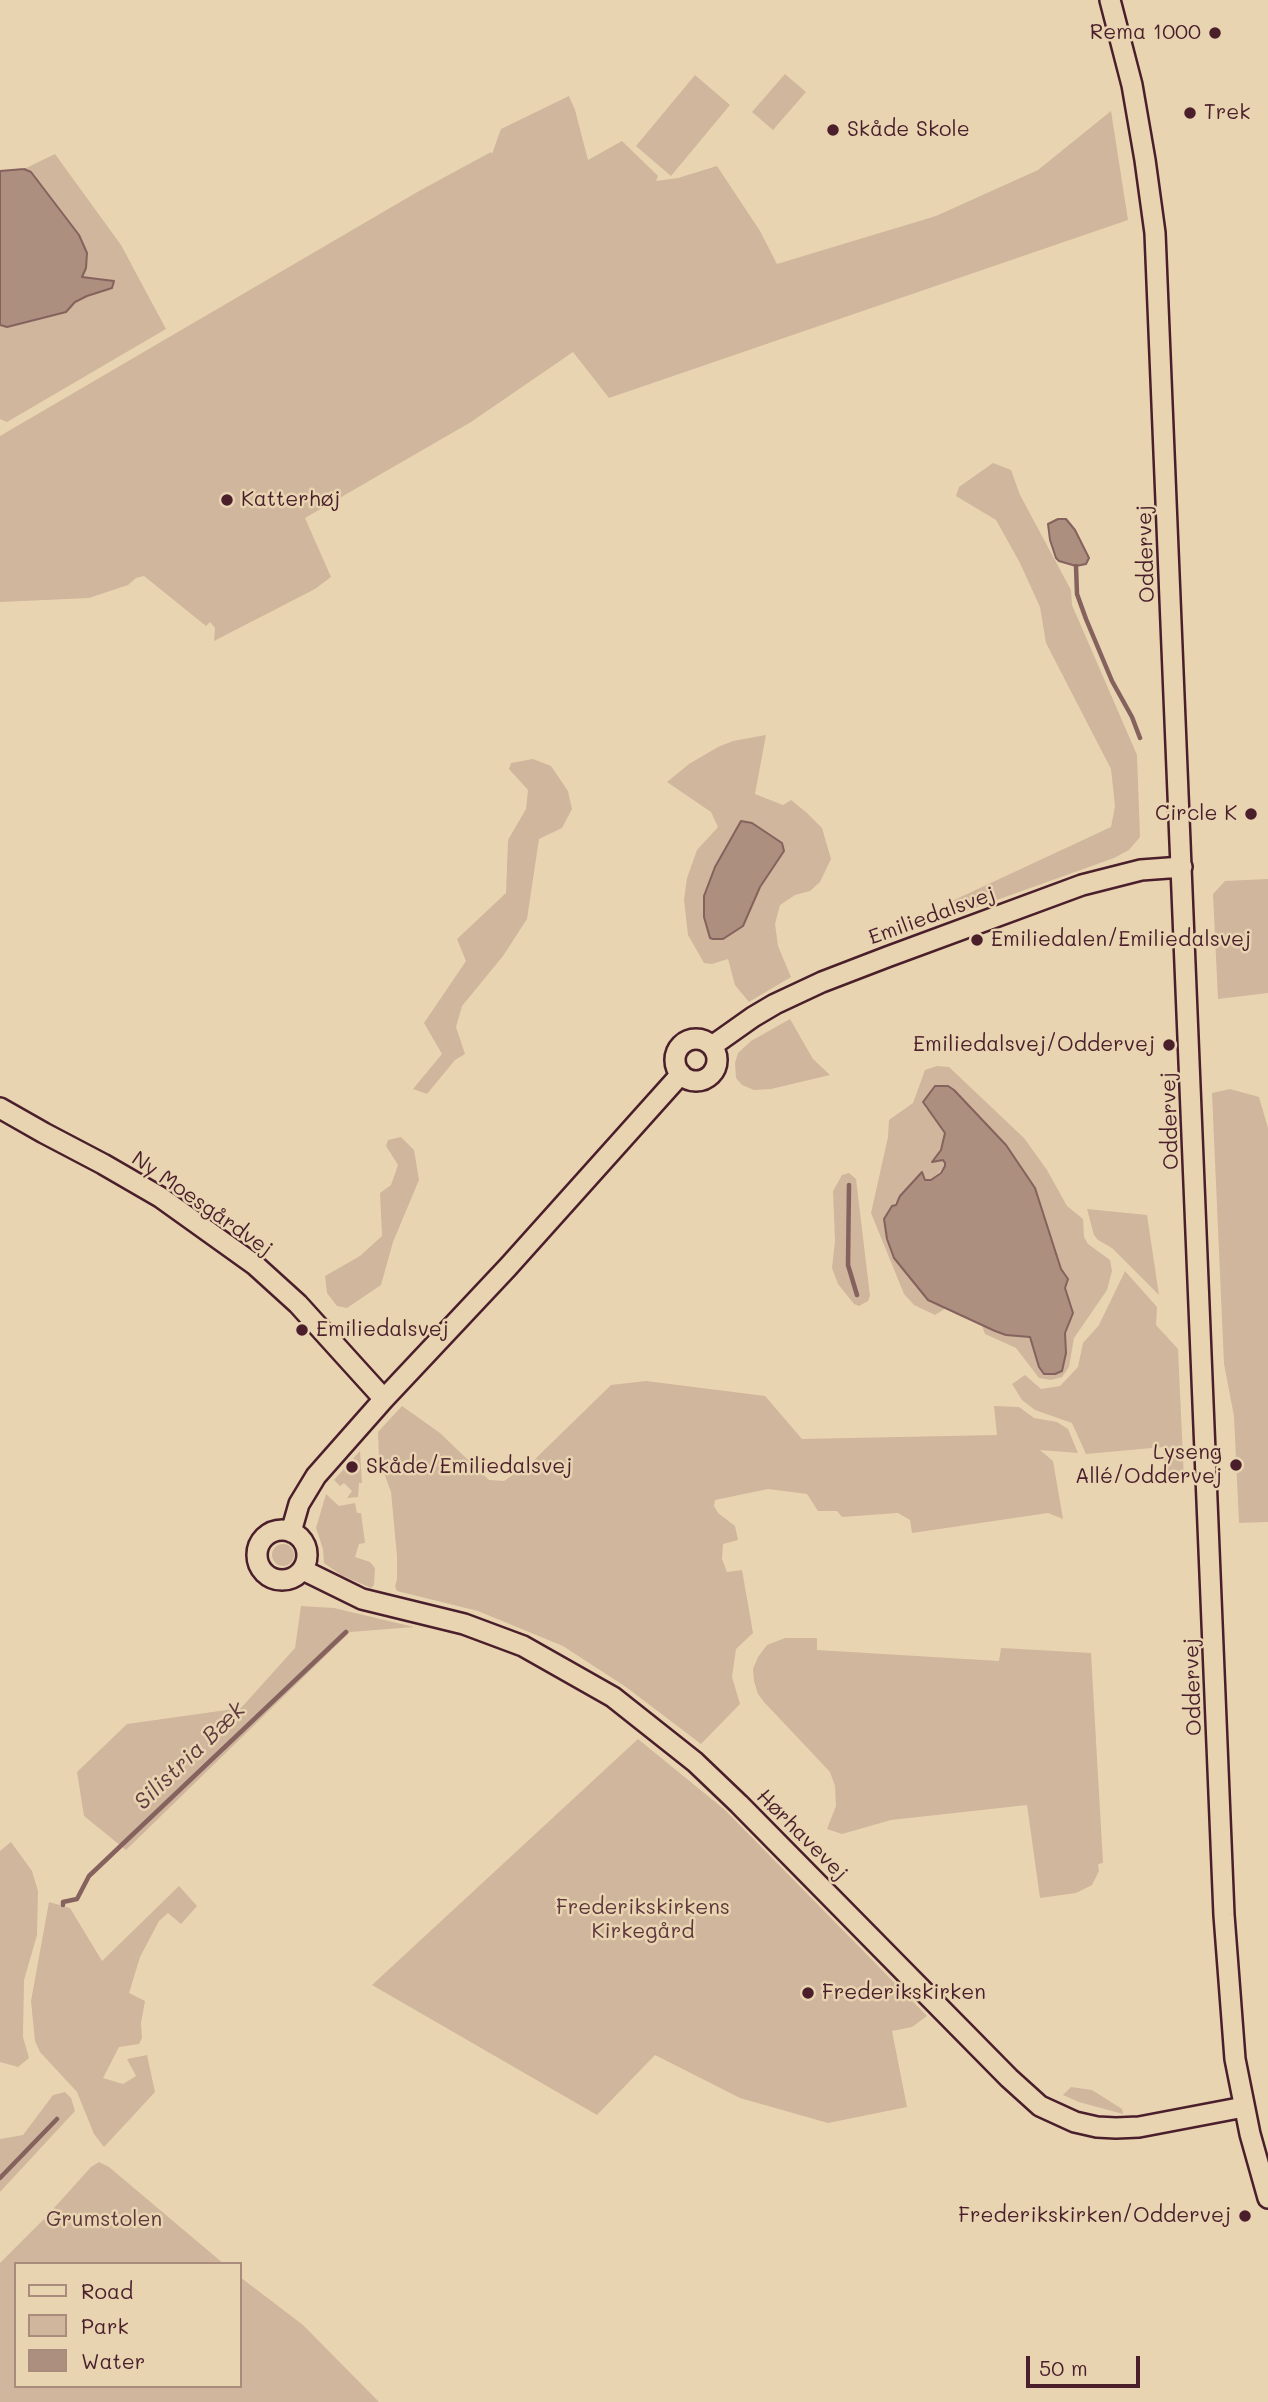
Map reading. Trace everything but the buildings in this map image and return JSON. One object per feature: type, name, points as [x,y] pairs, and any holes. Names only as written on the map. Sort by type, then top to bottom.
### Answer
[{"type":"street","name":"Oddervej","points":[[1110,0],[1132,85],[1155,233],[1224,1914],[1231,2024],[1244,2107],[1268,2198]]},
{"type":"street","name":"Emiliedalsvej","points":[[712,1046],[775,1004],[887,957],[1083,885],[1141,870],[1182,867]]},
{"type":"street","points":[[701,1040],[712,1046],[717,1065],[705,1080],[692,1081],[677,1069],[676,1056],[683,1045],[701,1040]]},
{"type":"street","points":[[291,1532],[299,1504],[316,1476],[681,1074]]},
{"type":"street","name":"Ny Moesgårdvej","points":[[0,1108],[160,1198],[254,1265],[298,1304],[384,1399]]},
{"type":"street","points":[[274,1531],[291,1532],[303,1541],[307,1563],[297,1576],[280,1581],[271,1579],[259,1566],[257,1558],[261,1542],[274,1531]]},
{"type":"street","name":"Hørhavevej","points":[[303,1570],[362,1599],[464,1624],[523,1646],[613,1697],[686,1755],[739,1804],[1009,2078],[1040,2106],[1075,2122],[1116,2129],[1244,2107]]},
{"type":"green space","points":[[785,74],[806,92],[773,130],[752,112]]},
{"type":"green space","points":[[695,75],[730,105],[671,176],[636,146]]},
{"type":"green space","points":[[569,96],[588,160],[622,141],[658,176],[656,181],[678,178],[717,166],[760,231],[777,264],[936,216],[1038,170],[1111,111],[1128,220],[609,398],[573,352],[471,422],[305,518],[331,577],[315,589],[214,641],[215,628],[210,622],[206,626],[144,576],[136,578],[128,585],[89,598],[0,602],[0,436],[419,191],[491,152],[492,154],[501,129]]},
{"type":"green space","points":[[55,154],[121,245],[166,329],[7,422],[0,419],[0,325],[7,327],[66,312],[75,302],[112,288],[100,278],[82,277],[31,172],[24,169]]},
{"type":"green space","points":[[993,463],[1011,470],[1020,495],[1071,590],[1072,605],[1137,755],[1140,837],[1129,850],[1114,858],[952,916],[948,907],[952,901],[1111,827],[1115,806],[1111,769],[1046,643],[1040,607],[1020,563],[996,520],[956,496],[959,487]]},
{"type":"green space","points":[[766,735],[755,794],[783,805],[791,800],[807,813],[822,828],[831,859],[820,882],[810,891],[795,895],[780,905],[775,924],[778,946],[791,977],[749,1002],[735,985],[728,959],[712,964],[704,963],[688,935],[684,900],[687,878],[697,850],[718,827],[711,812],[667,782],[689,764],[718,747],[733,741]]},
{"type":"green space","points":[[533,759],[551,766],[568,791],[572,809],[562,828],[539,839],[527,919],[503,956],[462,1006],[456,1027],[465,1054],[455,1060],[427,1094],[413,1089],[442,1054],[424,1023],[466,961],[457,939],[506,893],[508,840],[526,809],[528,790],[509,769],[511,763]]},
{"type":"green space","points":[[1268,879],[1268,993],[1218,999],[1213,894],[1225,881]]},
{"type":"green space","points":[[790,1019],[813,1059],[830,1075],[771,1089],[754,1090],[742,1085],[736,1078],[735,1063],[738,1053],[751,1041]]},
{"type":"green space","points":[[937,1066],[949,1067],[1024,1138],[1047,1170],[1067,1206],[1083,1219],[1084,1237],[1088,1244],[1110,1260],[1112,1271],[1107,1290],[1074,1338],[1069,1367],[1062,1377],[1051,1380],[1039,1378],[1016,1348],[985,1334],[982,1326],[1006,1335],[1030,1337],[1044,1374],[1055,1374],[1066,1353],[1065,1333],[1073,1313],[1065,1288],[1068,1279],[1061,1269],[1035,1188],[1006,1145],[948,1086],[925,1108],[932,1113],[945,1134],[941,1150],[933,1162],[943,1160],[946,1163],[931,1180],[926,1180],[922,1173],[900,1196],[884,1219],[894,1258],[928,1300],[946,1308],[935,1315],[914,1305],[904,1294],[871,1213],[888,1137],[889,1120],[913,1103],[925,1070]]},
{"type":"green space","points":[[1230,1089],[1259,1097],[1268,1128],[1268,1522],[1239,1523],[1234,1416],[1224,1364],[1212,1093]]},
{"type":"green space","points":[[401,1137],[414,1150],[419,1180],[393,1242],[381,1285],[347,1308],[337,1306],[327,1293],[325,1276],[360,1256],[382,1236],[380,1193],[391,1185],[398,1165],[386,1146],[388,1140]]},
{"type":"green space","points":[[849,1173],[856,1179],[870,1296],[868,1301],[859,1306],[854,1304],[838,1284],[832,1268],[835,1241],[833,1191],[842,1175]]},
{"type":"green space","points":[[1087,1209],[1147,1215],[1159,1295],[1112,1248],[1098,1240]]},
{"type":"green space","points":[[1125,1271],[1157,1307],[1156,1325],[1178,1349],[1184,1480],[1167,1482],[1163,1447],[1086,1454],[1072,1423],[1035,1410],[1022,1400],[1012,1384],[1025,1375],[1041,1389],[1060,1386],[1078,1367],[1083,1343],[1099,1325]]},
{"type":"green space","points":[[646,1381],[765,1396],[802,1439],[997,1435],[994,1406],[1019,1407],[1034,1418],[1057,1422],[1068,1429],[1078,1453],[1040,1450],[1053,1461],[1063,1519],[1048,1513],[912,1533],[910,1520],[898,1513],[842,1517],[837,1511],[818,1511],[807,1494],[768,1489],[715,1500],[714,1506],[718,1513],[735,1526],[738,1540],[723,1544],[722,1559],[727,1572],[742,1570],[753,1633],[736,1649],[732,1677],[740,1704],[701,1744],[626,1687],[563,1646],[478,1611],[397,1591],[395,1586],[397,1556],[391,1492],[379,1459],[378,1432],[402,1406],[440,1433],[489,1480],[504,1481],[532,1462],[611,1385]]},
{"type":"green space","points":[[360,1451],[362,1483],[359,1483],[358,1497],[347,1498],[352,1491],[344,1483],[340,1486],[334,1480]]},
{"type":"green space","points":[[326,1494],[339,1506],[355,1503],[357,1513],[361,1513],[365,1543],[359,1544],[355,1557],[370,1562],[375,1568],[374,1585],[371,1588],[341,1575],[324,1563],[323,1549],[316,1528]]},
{"type":"green space","points":[[283,1544],[291,1547],[294,1555],[291,1563],[283,1566],[275,1563],[272,1555],[275,1547]]},
{"type":"green space","points":[[301,1606],[334,1608],[414,1627],[350,1632],[126,1850],[84,1816],[77,1772],[127,1724],[241,1708],[295,1648]]},
{"type":"green space","points":[[785,1638],[817,1638],[817,1650],[999,1661],[1001,1648],[1091,1653],[1103,1863],[1098,1864],[1099,1871],[1092,1885],[1076,1893],[1040,1898],[1027,1805],[891,1820],[842,1834],[827,1829],[836,1806],[835,1786],[830,1772],[764,1702],[754,1681],[753,1669],[758,1657],[767,1645]]},
{"type":"green space","name":"Frederikskirkens Kirkegård","points":[[638,1739],[725,1810],[927,2016],[912,2027],[892,2031],[907,2107],[828,2123],[740,2098],[655,2055],[597,2115],[372,1985]]},
{"type":"green space","points":[[11,1842],[32,1871],[38,1891],[37,1935],[24,1980],[23,2037],[29,2058],[18,2067],[0,2062],[0,1851]]},
{"type":"green space","points":[[179,1886],[197,1906],[181,1924],[168,1913],[159,1921],[140,1957],[129,1993],[145,2001],[141,2023],[142,2038],[139,2044],[119,2047],[103,2078],[123,2084],[136,2076],[127,2059],[147,2055],[155,2092],[104,2147],[94,2134],[77,2092],[40,2052],[35,2041],[31,2001],[49,1902],[70,1908],[102,1961]]},
{"type":"green space","points":[[1071,2087],[1092,2090],[1122,2109],[1123,2114],[1063,2095]]},
{"type":"green space","name":"Grumstolen","points":[[65,2092],[71,2098],[75,2111],[0,2192],[0,2139],[23,2135],[53,2095]]},
{"type":"green space","name":"Grumstolen","points":[[99,2162],[109,2167],[222,2262],[14,2262],[14,2388],[242,2388],[242,2279],[303,2325],[379,2402],[0,2402],[0,2263],[91,2167]]},
{"type":"water","points":[[24,169],[31,172],[79,235],[87,253],[82,277],[114,281],[112,288],[75,302],[66,312],[7,327],[0,325],[0,171]]},
{"type":"water","points":[[1058,519],[1066,519],[1075,530],[1089,558],[1086,564],[1076,566],[1056,558],[1048,524]]},
{"type":"water","points":[[741,821],[752,823],[782,843],[784,851],[760,887],[743,926],[723,939],[713,939],[710,938],[704,917],[704,896],[715,867]]},
{"type":"water","points":[[935,1086],[948,1086],[954,1090],[1006,1145],[1035,1188],[1061,1269],[1068,1279],[1065,1288],[1073,1313],[1065,1333],[1066,1353],[1062,1371],[1044,1374],[1039,1367],[1030,1337],[1006,1335],[928,1300],[894,1258],[884,1219],[922,1172],[925,1180],[931,1180],[941,1173],[945,1166],[943,1160],[932,1162],[941,1150],[945,1133],[923,1102]]},
{"type":"waterway","points":[[1076,566],[1077,594],[1086,619],[1140,738]]},
{"type":"waterway","points":[[849,1185],[848,1265],[857,1295]]},
{"type":"waterway","name":"Silistria Bæk","points":[[63,1905],[63,1902],[77,1899],[89,1876],[346,1632]]},
{"type":"waterway","name":"Silistria Bæk","points":[[0,2178],[57,2119]]},
{"type":"place","name":"Rema 1000","points":[[1215,33]]},
{"type":"place","name":"Trek","points":[[1190,113]]},
{"type":"place","name":"Skåde Skole","points":[[833,130]]},
{"type":"place","name":"Katterhøj","points":[[227,500]]},
{"type":"place","name":"Circle K","points":[[1251,814]]},
{"type":"place","name":"Emiliedalen/Emiliedalsvej","points":[[977,940]]},
{"type":"place","name":"Emiliedalsvej/Oddervej","points":[[1169,1045]]},
{"type":"place","name":"Emiliedalsvej","points":[[302,1330]]},
{"type":"place","name":"Lyseng Allé/Oddervej","points":[[1236,1465]]},
{"type":"place","name":"Skåde/Emiliedalsvej","points":[[352,1467]]},
{"type":"place","name":"Frederikskirken","points":[[808,1993]]},
{"type":"place","name":"Frederikskirken/Oddervej","points":[[1245,2216]]}]
